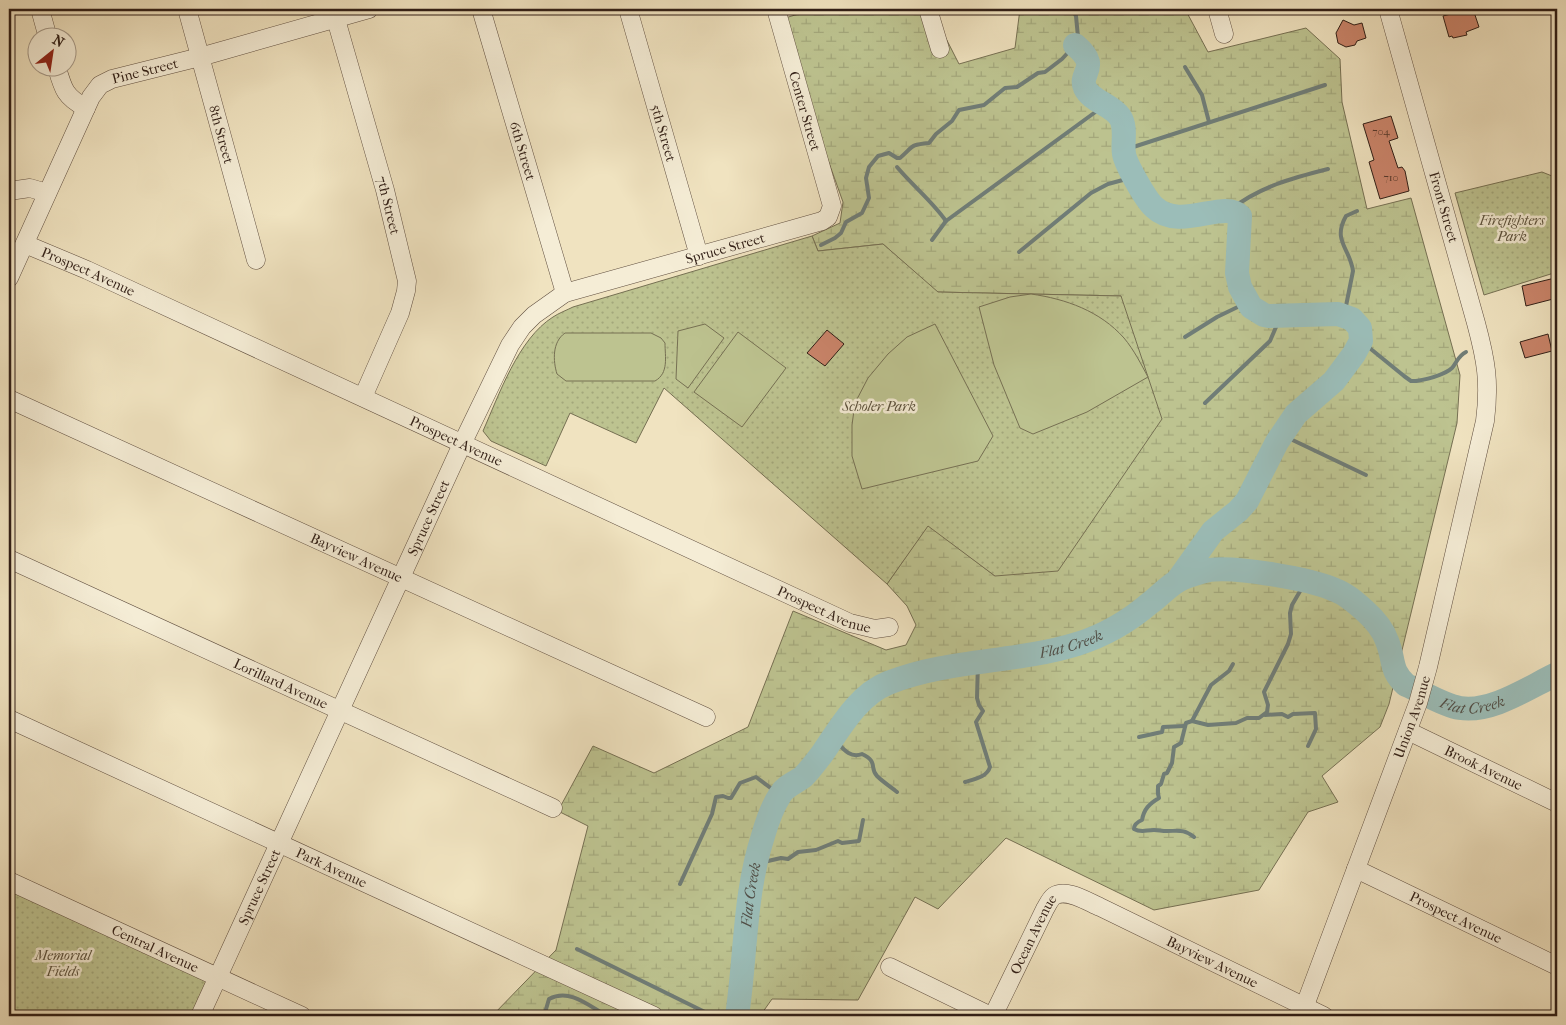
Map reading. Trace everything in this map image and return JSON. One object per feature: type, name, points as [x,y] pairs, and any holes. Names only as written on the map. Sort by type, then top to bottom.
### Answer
[{"type":"street","points":[[40,9],[45,28]]},
{"type":"street","name":"8th Street","points":[[187,9],[256,260]]},
{"type":"street","name":"Pine Street","points":[[9,278],[95,90],[106,82],[200,57],[335,13],[369,9]]},
{"type":"street","name":"6th Street","points":[[481,9],[565,293]]},
{"type":"street","name":"5th Street","points":[[628,9],[699,256]]},
{"type":"street","name":"Center Street","points":[[776,9],[832,206],[830,213]]},
{"type":"street","points":[[928,9],[940,50]]},
{"type":"street","points":[[1217,9],[1224,34]]},
{"type":"street","name":"Front Street","points":[[1388,9],[1476,322],[1488,378],[1487,407]]},
{"type":"street","name":"7th Street","points":[[335,13],[407,281],[400,313],[363,398]]},
{"type":"street","points":[[60,78],[65,92],[70,98],[86,108]]},
{"type":"street","points":[[9,191],[30,188],[47,193]]},
{"type":"street","name":"Spruce Street","points":[[200,1016],[463,442],[510,344],[522,327],[534,315],[565,293],[822,221],[830,213]]},
{"type":"street","name":"Prospect Avenue","points":[[25,244],[87,270],[363,398],[463,442],[850,623],[874,629],[889,627]]},
{"type":"street","name":"Bayview Avenue","points":[[9,399],[706,717]]},
{"type":"street","name":"Union Avenue","points":[[1302,1012],[1410,726],[1428,667],[1487,407]]},
{"type":"street","name":"Lorillard Avenue","points":[[9,559],[553,808]]},
{"type":"street","name":"Park Avenue","points":[[9,719],[654,1016]]},
{"type":"street","name":"Brook Avenue","points":[[1410,726],[1557,803]]},
{"type":"street","name":"Prospect Avenue","points":[[1356,869],[1557,966]]},
{"type":"street","name":"Central Avenue","points":[[9,881],[302,1016]]},
{"type":"street","name":"Ocean Avenue","points":[[992,1016],[1052,898],[1056,894],[1065,894],[1100,907]]},
{"type":"street","name":"Bayview Avenue","points":[[1100,907],[1302,1012],[1324,1016]]},
{"type":"street","points":[[890,967],[992,1016]]},
{"type":"green space","points":[[816,9],[931,9],[959,64],[1015,48],[1020,9],[1185,9],[1208,52],[1306,28],[1340,59],[1342,102],[1367,209],[1411,198],[1460,375],[1457,423],[1389,704],[1380,727],[1322,776],[1338,802],[1308,812],[1259,890],[1154,910],[1006,838],[938,909],[915,897],[858,1000],[772,999],[760,1016],[492,1016],[556,950],[588,826],[558,811],[593,746],[654,773],[748,727],[793,611],[886,650],[906,645],[916,625],[907,606],[887,584],[928,525],[995,576],[1121,296],[937,292],[883,244],[818,251],[812,236],[840,223],[843,202],[778,20]]},
{"type":"green space","name":"Firefighters Park","points":[[1542,172],[1557,178],[1557,272],[1484,295],[1455,193]]},
{"type":"green space","name":"Scholer Park","points":[[812,236],[818,251],[883,244],[938,292],[1121,296],[1162,419],[1058,571],[995,576],[928,526],[887,584],[664,388],[636,443],[570,413],[546,466],[491,441],[483,431],[503,385],[520,353],[541,327],[555,316],[573,307]]},
{"type":"green space","points":[[1031,294],[1069,303],[1104,320],[1128,343],[1148,377],[1087,412],[1033,434],[1020,428],[994,365],[979,307],[1010,297]]},
{"type":"green space","points":[[705,324],[724,338],[688,388],[676,379],[678,331]]},
{"type":"green space","points":[[935,324],[993,436],[978,461],[862,489],[852,456],[852,425],[855,403],[868,378],[888,354],[907,337]]},
{"type":"green space","points":[[738,332],[786,368],[742,427],[694,392]]},
{"type":"green space","points":[[565,333],[651,333],[661,338],[665,343],[666,359],[664,369],[655,381],[566,381],[557,374],[554,358],[558,341]]},
{"type":"green space","name":"Memorial Fields","points":[[9,881],[218,978],[198,1016],[9,1016]]},
{"type":"building","points":[[1473,9],[1479,27],[1466,32],[1467,35],[1449,37],[1443,16]]},
{"type":"building","points":[[1343,20],[1354,25],[1362,23],[1366,38],[1357,41],[1355,45],[1346,47],[1338,43],[1336,33]]},
{"type":"building","points":[[1391,116],[1398,138],[1389,141],[1398,168],[1402,167],[1405,171],[1409,191],[1380,199],[1369,162],[1374,160],[1363,124]]},
{"type":"building","points":[[1555,278],[1557,298],[1526,306],[1522,286]]},
{"type":"building","points":[[827,330],[844,344],[825,366],[807,353]]},
{"type":"building","points":[[1548,334],[1552,351],[1525,358],[1520,342]]},
{"type":"waterway","points":[[821,245],[835,238],[841,233],[846,222],[862,213],[869,198],[866,178],[869,167],[878,156],[889,153],[900,158],[915,145],[929,143],[936,134],[952,121],[959,110],[984,105],[1005,88],[1017,87],[1038,73],[1045,72],[1062,59],[1075,45],[1078,37],[1076,16],[1072,9]]},
{"type":"waterway","points":[[1075,45],[1087,59],[1088,69],[1084,78],[1085,88],[1092,96],[1112,109],[1122,121],[1124,154],[1132,174],[1150,203],[1165,214],[1176,217],[1223,211],[1233,212],[1240,216],[1237,273],[1240,287],[1251,307],[1269,316],[1338,314],[1352,319],[1360,328],[1361,341],[1354,354],[1334,381],[1296,414],[1277,442],[1247,501],[1238,511],[1213,531],[1178,580]]},
{"type":"waterway","points":[[1185,67],[1202,95],[1209,122]]},
{"type":"waterway","points":[[1124,150],[1325,85]]},
{"type":"waterway","points":[[932,240],[946,221],[1105,105]]},
{"type":"waterway","points":[[897,167],[946,221]]},
{"type":"waterway","points":[[1230,210],[1264,189],[1328,169]]},
{"type":"waterway","points":[[1019,252],[1091,193],[1108,184],[1134,177]]},
{"type":"waterway","points":[[1344,316],[1353,271],[1341,238],[1341,232],[1346,216],[1357,211]]},
{"type":"waterway","points":[[1185,337],[1217,317],[1248,302]]},
{"type":"waterway","points":[[1205,403],[1270,341],[1276,327],[1277,316]]},
{"type":"waterway","points":[[1361,341],[1411,381],[1430,378],[1444,373],[1452,368],[1459,357],[1466,352]]},
{"type":"waterway","points":[[1282,435],[1366,475]]},
{"type":"waterway","name":"Flat Creek","points":[[737,1016],[752,880],[766,825],[772,810],[782,792],[803,777],[813,766],[850,713],[877,688],[888,683],[934,669],[1030,655],[1087,641],[1125,622],[1181,579],[1209,570],[1221,569],[1291,578],[1324,586],[1343,594],[1364,610],[1380,628],[1385,637],[1397,674],[1406,685],[1453,706],[1472,709],[1485,707],[1510,698],[1557,674]]},
{"type":"waterway","points":[[1194,837],[1181,831],[1141,831],[1134,829],[1134,827],[1136,823],[1142,820],[1144,813],[1152,802],[1159,798],[1158,786],[1161,784],[1164,774],[1167,773],[1172,763],[1174,747],[1181,743],[1186,723],[1192,721],[1208,725],[1236,723],[1247,718],[1259,718],[1267,712],[1268,705],[1264,692],[1288,644],[1291,634],[1290,613],[1292,605],[1306,581]]},
{"type":"waterway","points":[[965,782],[977,779],[986,773],[990,767],[976,722],[983,711],[977,698],[978,662]]},
{"type":"waterway","points":[[1192,721],[1211,685],[1229,671],[1233,664]]},
{"type":"waterway","points":[[1265,715],[1282,714],[1288,717],[1293,714],[1315,713],[1316,729],[1308,746]]},
{"type":"waterway","points":[[1139,737],[1162,732],[1163,727],[1184,726]]},
{"type":"waterway","points":[[833,738],[849,754],[862,754],[867,757],[872,762],[877,776],[897,792]]},
{"type":"waterway","points":[[680,884],[712,814],[716,797],[731,798],[740,783],[756,777],[780,795]]},
{"type":"waterway","points":[[755,864],[781,858],[788,859],[798,852],[816,850],[838,841],[842,843],[859,841],[863,820]]},
{"type":"waterway","points":[[577,949],[713,1016]]},
{"type":"waterway","points":[[544,1016],[549,999],[557,996],[572,997],[607,1016]]}]
